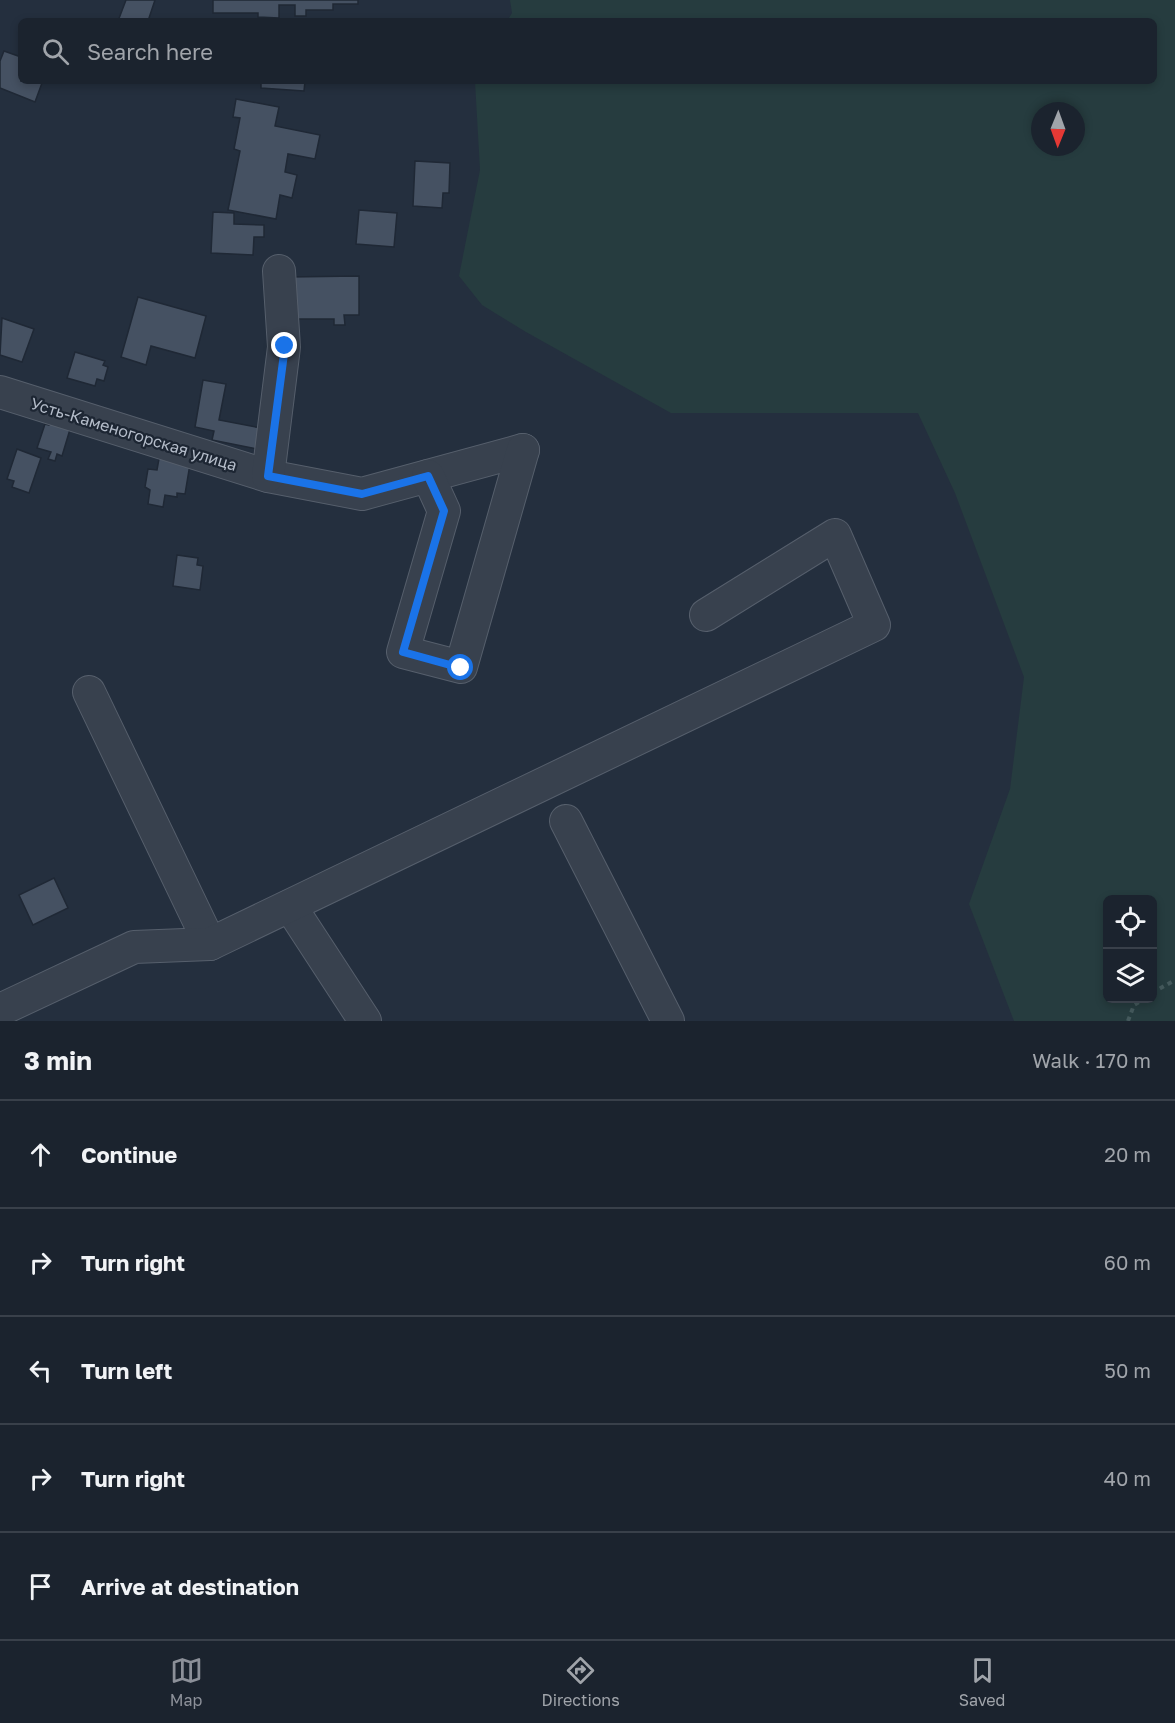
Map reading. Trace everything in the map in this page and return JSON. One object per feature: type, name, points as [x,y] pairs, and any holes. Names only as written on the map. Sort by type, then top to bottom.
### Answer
[{"type":"street","points":[[268,476],[285,346],[279,272]]},
{"type":"street","name":"Усть-Каменогорская улица","points":[[0,392],[268,476],[362,494],[523,450],[461,668],[403,652],[444,511],[428,476]]},
{"type":"street","points":[[0,1010],[134,947],[210,944],[874,625],[835,535],[706,615]]},
{"type":"street","points":[[89,692],[210,944]]},
{"type":"street","points":[[566,821],[668,1021]]},
{"type":"street","points":[[290,906],[365,1021]]},
{"type":"path","points":[[1157,990],[1175,980]]},
{"type":"path","points":[[1128,1021],[1134,1005],[1137,1003]]},
{"type":"green space","points":[[510,0],[1175,0],[1175,1021],[1014,1021],[969,904],[1010,789],[1024,677],[955,493],[918,413],[671,413],[482,305],[459,276],[480,170],[475,84],[1157,84],[1157,18],[509,18],[512,13]]},
{"type":"building","points":[[126,0],[155,0],[149,18],[119,18]]},
{"type":"building","points":[[213,0],[358,0],[358,4],[333,4],[333,10],[306,10],[306,16],[295,16],[295,5],[279,5],[279,18],[258,17],[258,13],[213,13]]},
{"type":"building","points":[[4,51],[18,56],[18,84],[42,84],[35,102],[0,88],[0,61]]},
{"type":"building","points":[[261,84],[305,84],[304,91],[261,88]]},
{"type":"building","points":[[236,99],[279,107],[275,126],[320,135],[315,159],[288,154],[285,172],[297,175],[292,198],[280,195],[276,219],[228,210],[240,151],[234,149],[240,118],[233,117]]},
{"type":"building","points":[[415,161],[450,163],[449,193],[443,193],[442,208],[413,206]]},
{"type":"building","points":[[359,210],[397,213],[394,247],[356,244]]},
{"type":"building","points":[[213,212],[234,213],[234,224],[264,225],[264,237],[254,237],[253,255],[211,253]]},
{"type":"building","points":[[359,276],[359,315],[344,315],[345,325],[334,325],[334,319],[289,319],[288,277]]},
{"type":"building","points":[[138,297],[206,316],[195,358],[151,346],[146,365],[121,357]]},
{"type":"building","points":[[2,318],[34,329],[22,362],[0,355]]},
{"type":"building","points":[[75,352],[105,361],[103,365],[108,367],[104,381],[97,379],[95,386],[67,378]]},
{"type":"building","points":[[203,380],[226,384],[219,420],[261,428],[257,449],[212,440],[214,431],[195,427]]},
{"type":"building","points":[[51,420],[71,426],[62,456],[57,454],[55,461],[48,459],[51,452],[37,448],[45,424],[49,425]]},
{"type":"building","points":[[17,449],[41,458],[29,493],[12,487],[14,481],[7,479]]},
{"type":"building","points":[[160,453],[191,458],[185,494],[177,493],[177,497],[165,495],[163,507],[148,504],[150,490],[145,487],[148,469],[157,470]]},
{"type":"building","points":[[177,555],[198,558],[197,565],[203,566],[200,590],[173,586]]},
{"type":"building","points":[[54,878],[68,908],[33,925],[19,895]]},
{"type":"route","points":[[285,346],[268,476],[362,494],[428,476],[444,511],[403,652],[461,668]]}]
